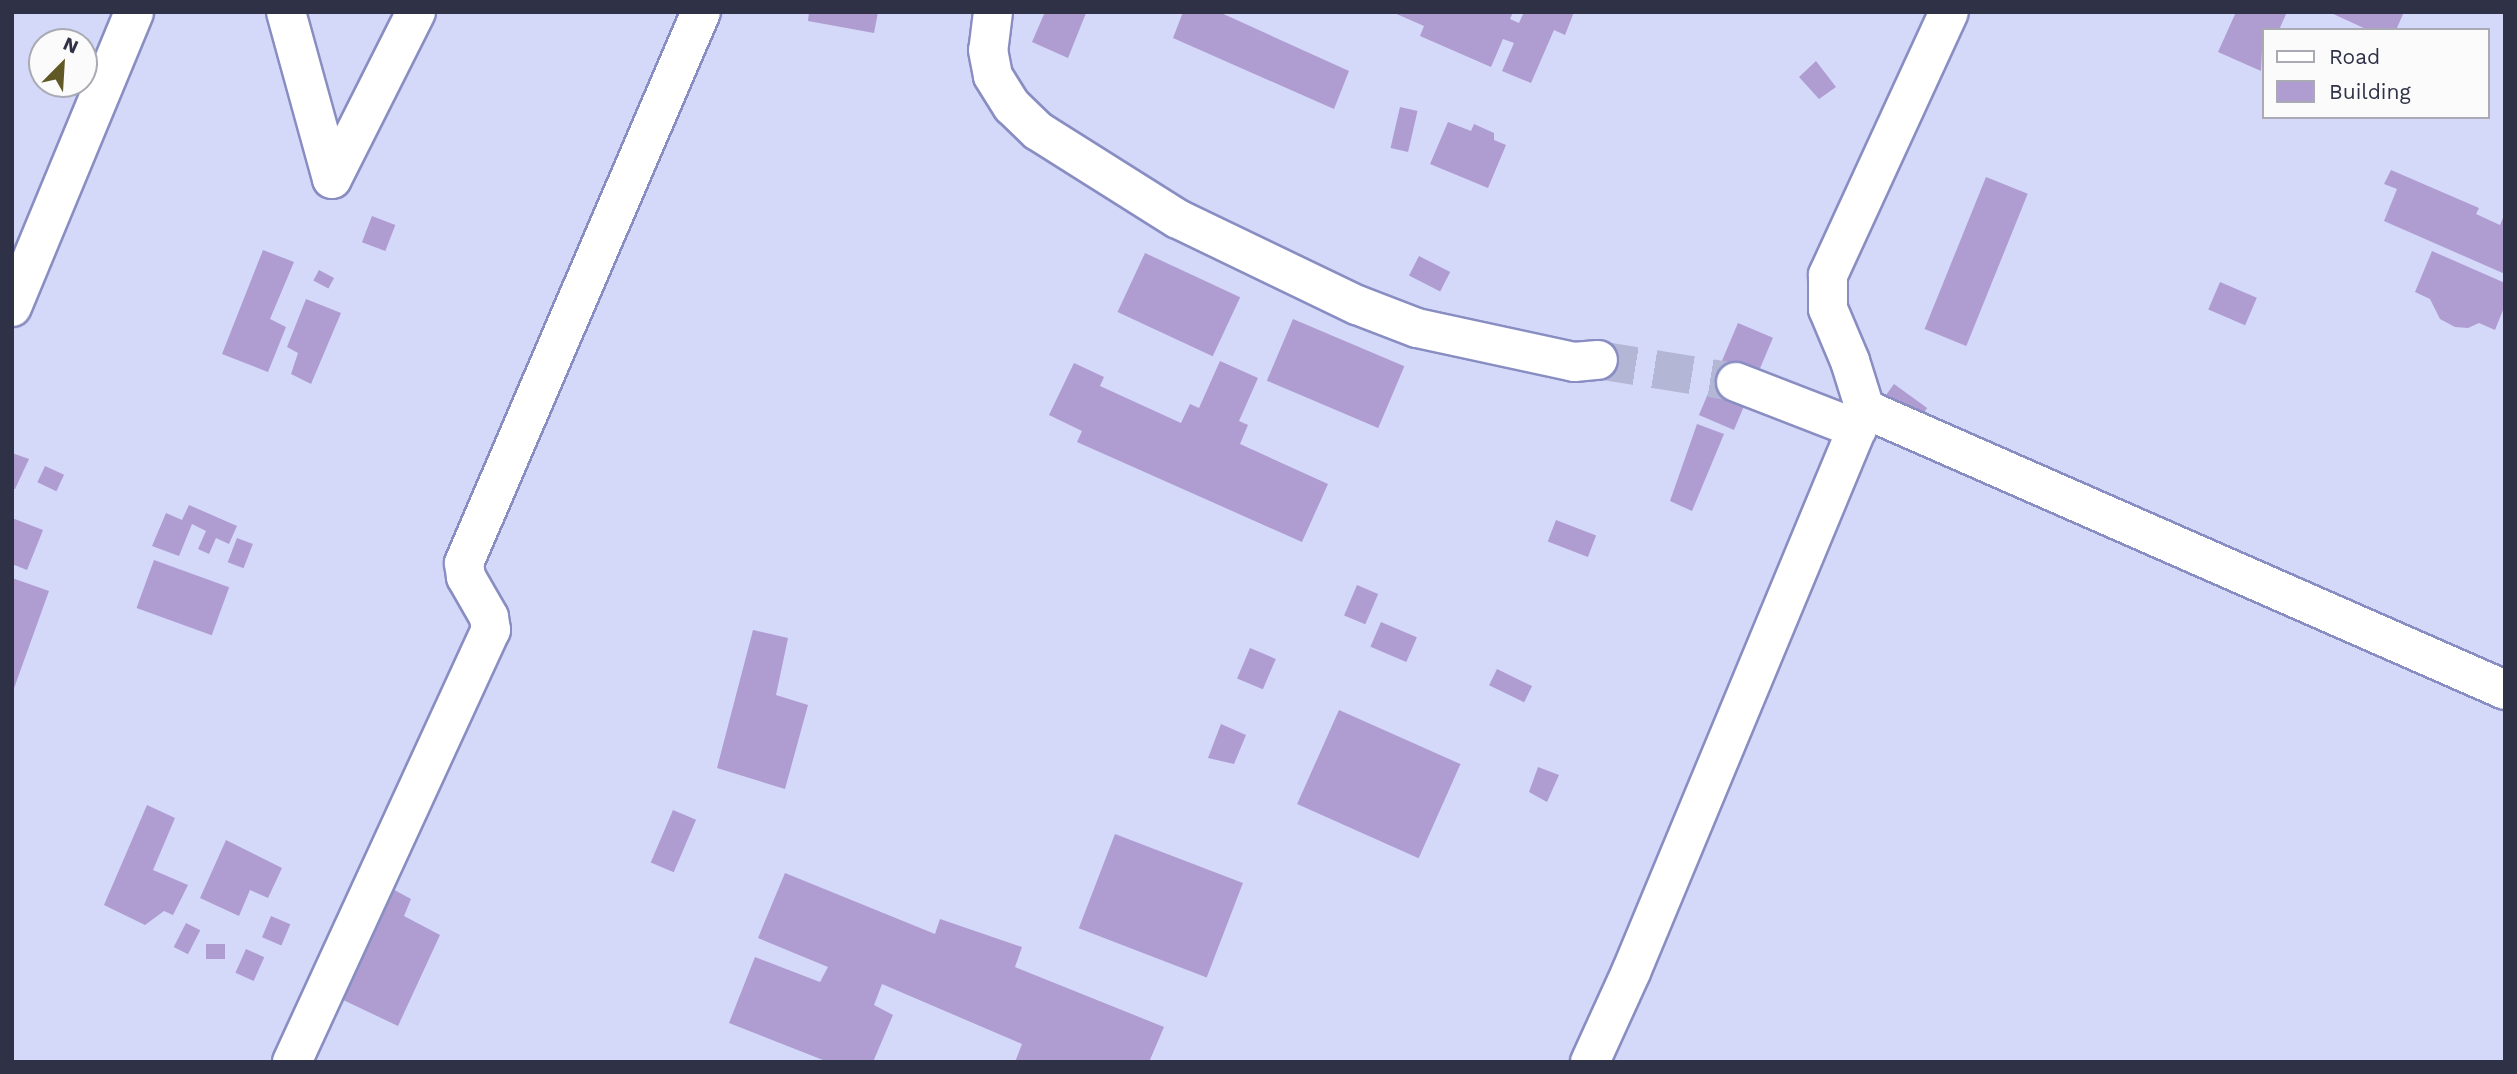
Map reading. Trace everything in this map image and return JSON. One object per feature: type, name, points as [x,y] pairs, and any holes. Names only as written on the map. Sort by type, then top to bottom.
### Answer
[{"type":"street","points":[[12,307],[134,12]]},
{"type":"street","points":[[286,12],[332,179],[416,12]]},
{"type":"street","points":[[292,1062],[491,630],[489,617],[466,576],[464,563],[701,12]]},
{"type":"street","points":[[993,12],[988,50],[993,76],[1012,106],[1038,131],[1178,219],[1313,285],[1418,328],[1574,362],[1598,360]]},
{"type":"street","points":[[1590,1062],[1861,419],[1850,360],[1828,309],[1828,275],[1949,12]]},
{"type":"street","points":[[1736,382],[1861,419],[2505,690]]},
{"type":"building","points":[[809,12],[878,12],[874,33],[808,21]]},
{"type":"building","points":[[1045,12],[1086,13],[1068,58],[1032,42]]},
{"type":"building","points":[[1183,12],[1219,12],[1349,71],[1334,109],[1173,38]]},
{"type":"building","points":[[1392,12],[1513,12],[1510,19],[1519,23],[1524,12],[1574,12],[1565,35],[1554,30],[1531,83],[1502,71],[1514,43],[1503,39],[1491,67],[1420,36],[1424,26]]},
{"type":"building","points":[[2236,12],[2287,12],[2280,28],[2262,28],[2261,71],[2218,52]]},
{"type":"building","points":[[2329,12],[2404,12],[2397,28],[2364,28]]},
{"type":"building","points":[[1816,61],[1836,87],[1819,99],[1799,77]]},
{"type":"building","points":[[1400,107],[1418,111],[1408,152],[1391,148]]},
{"type":"building","points":[[1448,122],[1471,131],[1474,124],[1494,133],[1494,140],[1506,145],[1488,188],[1430,164]]},
{"type":"building","points":[[2391,170],[2479,208],[2476,214],[2500,225],[2505,213],[2505,274],[2384,221],[2397,189],[2384,184]]},
{"type":"building","points":[[1986,177],[2028,194],[1966,346],[1925,329]]},
{"type":"building","points":[[372,216],[395,225],[385,251],[362,242]]},
{"type":"building","points":[[263,250],[294,262],[270,319],[286,327],[268,372],[222,354]]},
{"type":"building","points":[[2432,251],[2505,283],[2505,305],[2495,330],[2479,323],[2468,328],[2455,327],[2440,319],[2430,299],[2415,292]]},
{"type":"building","points":[[1145,253],[1240,297],[1213,356],[1118,312]]},
{"type":"building","points":[[1419,256],[1450,272],[1440,291],[1409,276]]},
{"type":"building","points":[[319,270],[334,278],[328,289],[313,281]]},
{"type":"building","points":[[2220,282],[2257,298],[2245,325],[2208,310]]},
{"type":"building","points":[[306,299],[341,313],[311,384],[291,374],[298,353],[287,347]]},
{"type":"building","points":[[1293,319],[1404,366],[1378,428],[1267,381]]},
{"type":"building","points":[[1738,323],[1773,338],[1734,430],[1699,415]]},
{"type":"building","points":[[1220,361],[1258,378],[1239,421],[1248,425],[1240,444],[1328,484],[1302,542],[1077,442],[1082,431],[1049,415],[1074,363],[1104,377],[1100,386],[1181,423],[1190,404],[1199,408]]},
{"type":"building","points":[[1894,384],[1927,408],[1917,422],[1884,398]]},
{"type":"building","points":[[1697,424],[1724,434],[1692,511],[1670,501]]},
{"type":"building","points":[[12,453],[29,459],[15,489],[12,489]]},
{"type":"building","points":[[45,466],[64,475],[56,491],[37,482]]},
{"type":"building","points":[[189,505],[237,526],[229,544],[216,538],[209,554],[198,549],[206,531],[192,524],[179,556],[152,546],[166,513],[182,520]]},
{"type":"building","points":[[12,518],[43,530],[27,570],[12,564]]},
{"type":"building","points":[[1556,520],[1596,535],[1588,557],[1548,541]]},
{"type":"building","points":[[237,538],[253,544],[244,568],[228,562]]},
{"type":"building","points":[[154,560],[229,587],[212,635],[137,608]]},
{"type":"building","points":[[12,578],[49,591],[13,691],[12,691]]},
{"type":"building","points":[[1357,585],[1378,594],[1365,624],[1344,615]]},
{"type":"building","points":[[1381,622],[1417,637],[1406,662],[1370,647]]},
{"type":"building","points":[[753,630],[788,638],[776,695],[808,705],[785,789],[717,768]]},
{"type":"building","points":[[1250,648],[1276,659],[1263,689],[1237,678]]},
{"type":"building","points":[[1497,669],[1532,686],[1524,702],[1489,685]]},
{"type":"building","points":[[1339,710],[1461,764],[1419,858],[1297,804]]},
{"type":"building","points":[[1221,724],[1246,735],[1234,764],[1208,758]]},
{"type":"building","points":[[1538,767],[1559,775],[1547,802],[1529,792]]},
{"type":"building","points":[[147,805],[175,818],[153,870],[188,885],[173,915],[164,911],[145,925],[104,905]]},
{"type":"building","points":[[673,810],[696,820],[674,872],[651,862]]},
{"type":"building","points":[[1115,834],[1243,883],[1207,977],[1079,928]]},
{"type":"building","points":[[226,840],[282,868],[268,898],[250,890],[239,916],[200,898]]},
{"type":"building","points":[[785,873],[935,934],[940,919],[1022,947],[1015,967],[1164,1027],[1149,1062],[1015,1062],[1022,1044],[882,984],[874,1005],[893,1015],[873,1062],[828,1062],[729,1023],[755,957],[820,982],[828,967],[758,938]]},
{"type":"building","points":[[389,887],[411,899],[404,916],[440,935],[398,1026],[339,998]]},
{"type":"building","points":[[271,916],[290,924],[281,945],[262,937]]},
{"type":"building","points":[[186,923],[200,930],[188,954],[174,947]]},
{"type":"building","points":[[206,944],[225,944],[225,959],[206,959]]},
{"type":"building","points":[[246,949],[264,957],[254,981],[235,973]]},
{"type":"tunnel","points":[[1598,360],[1736,382]]}]
